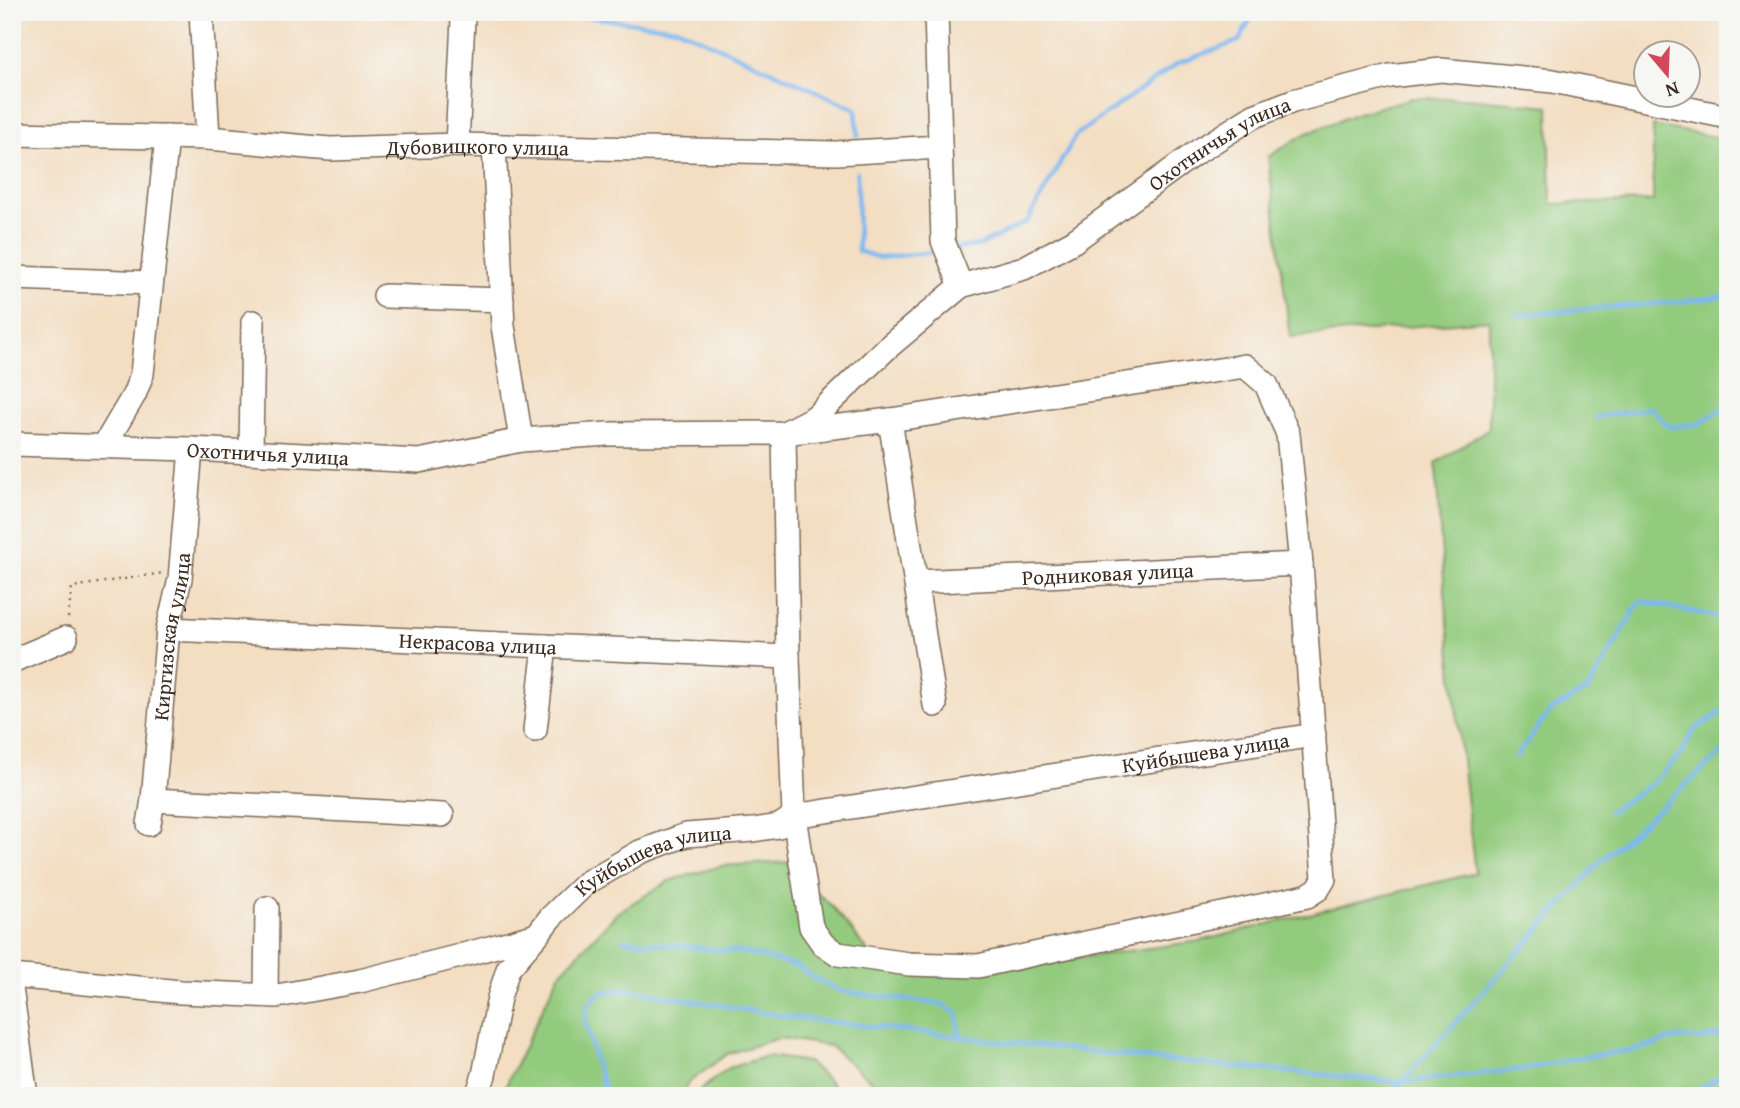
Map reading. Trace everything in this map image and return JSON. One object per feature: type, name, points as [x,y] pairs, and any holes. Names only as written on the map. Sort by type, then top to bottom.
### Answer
[{"type":"street","points":[[201,12],[208,138]]},
{"type":"street","points":[[457,145],[463,19],[458,12]]},
{"type":"street","points":[[936,12],[940,146],[947,250],[961,286]]},
{"type":"street","name":"Охотничья улица","points":[[784,433],[815,417],[887,348],[961,286],[1024,268],[1074,241],[1194,154],[1254,116],[1293,101],[1390,76],[1441,70],[1553,81],[1728,117]]},
{"type":"street","name":"Дубовицкого улица","points":[[12,134],[208,138],[330,149],[494,145],[836,153],[940,146]]},
{"type":"street","points":[[104,446],[134,395],[142,374],[167,137]]},
{"type":"street","points":[[494,145],[503,326],[521,440]]},
{"type":"street","points":[[12,278],[151,283]]},
{"type":"street","points":[[385,296],[502,300]]},
{"type":"street","points":[[251,452],[253,322]]},
{"type":"street","name":"Охотничья улица","points":[[12,444],[191,449],[419,461],[521,440],[608,434],[784,433],[890,420],[1245,366]]},
{"type":"street","name":"Куйбышева улица","points":[[794,816],[811,927],[823,944],[838,954],[909,964],[978,966],[1307,896],[1318,889],[1324,879],[1301,564],[1288,434],[1266,384],[1245,366]]},
{"type":"street","points":[[890,420],[935,705]]},
{"type":"street","points":[[784,433],[794,816]]},
{"type":"street","name":"Киргизская улица","points":[[149,824],[168,629],[180,570],[191,449]]},
{"type":"street","name":"Родниковая улица","points":[[916,582],[1301,564]]},
{"type":"street","name":"Некрасова улица","points":[[168,629],[788,657]]},
{"type":"street","points":[[12,661],[66,638]]},
{"type":"street","points":[[535,730],[545,646]]},
{"type":"street","name":"Куйбышева улица","points":[[537,934],[586,883],[640,852],[686,835],[779,826],[794,816],[1314,736]]},
{"type":"street","points":[[153,800],[442,816]]},
{"type":"street","points":[[266,995],[267,908]]},
{"type":"street","points":[[12,975],[181,992],[277,996],[360,981],[537,934]]},
{"type":"street","points":[[477,1096],[508,969],[537,934]]},
{"type":"street","points":[[12,996],[26,1096]]},
{"type":"path","points":[[66,638],[72,587],[180,570]]},
{"type":"green space","points":[[1413,98],[1466,98],[1549,106],[1551,204],[1653,201],[1653,126],[1728,139],[1728,1096],[889,1096],[830,1046],[779,1038],[727,1054],[688,1083],[683,1096],[501,1096],[559,974],[618,912],[669,881],[721,866],[787,862],[833,908],[876,961],[982,971],[1200,941],[1475,873],[1447,617],[1436,463],[1489,428],[1489,320],[1290,337],[1268,157],[1305,134],[1358,113]]},
{"type":"green space","points":[[767,1056],[808,1062],[841,1096],[696,1096],[729,1068]]},
{"type":"waterway","points":[[548,12],[677,28],[856,109],[858,136]]},
{"type":"waterway","points":[[953,249],[980,245],[1027,222],[1076,135],[1178,63],[1239,41],[1254,12]]},
{"type":"waterway","points":[[857,172],[858,251],[880,258],[941,251]]},
{"type":"waterway","points":[[1516,315],[1728,296]]},
{"type":"waterway","points":[[1596,417],[1651,408],[1669,427],[1699,424],[1724,408],[1728,396]]},
{"type":"waterway","points":[[1516,757],[1550,711],[1588,690],[1640,601],[1728,619]]},
{"type":"waterway","points":[[1609,812],[1653,783],[1680,755],[1694,730],[1728,708]]},
{"type":"waterway","points":[[1389,1096],[1599,863],[1728,747]]},
{"type":"waterway","points":[[623,940],[747,953],[797,966],[818,981],[841,991],[942,1004],[957,1013],[960,1037]]},
{"type":"waterway","points":[[607,1096],[585,1018],[588,1004],[600,993],[625,989],[789,1017],[1161,1060],[1402,1082],[1526,1069],[1640,1049],[1676,1038],[1702,1039],[1724,1034],[1728,1030]]},
{"type":"waterway","points":[[1686,1096],[1728,1072]]},
{"type":"waterway","points":[[876,1091],[878,1096]]}]
